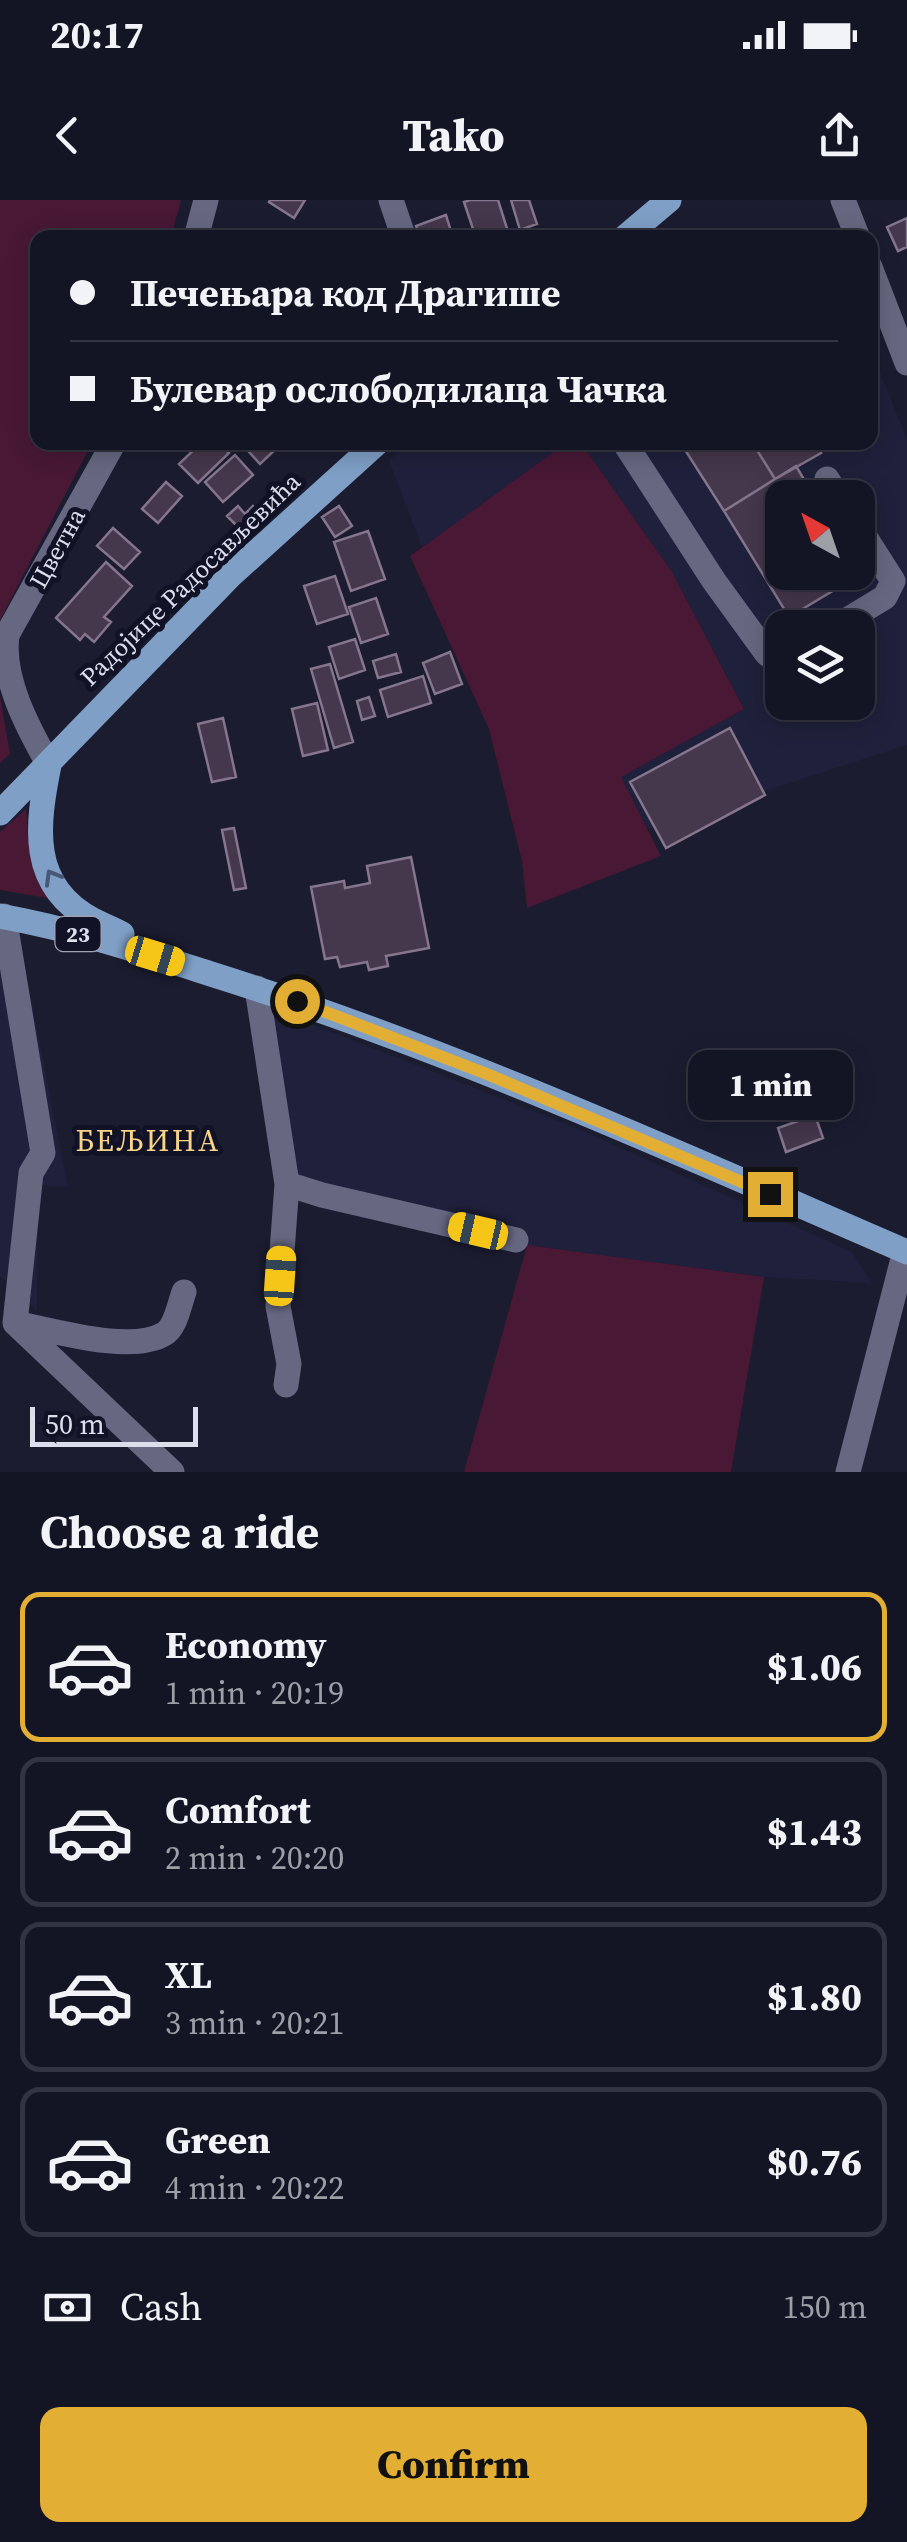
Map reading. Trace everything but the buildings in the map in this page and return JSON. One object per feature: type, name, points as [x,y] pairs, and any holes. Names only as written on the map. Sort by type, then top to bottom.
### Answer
[{"type":"main road","points":[[632,230],[657,204]]},
{"type":"main road","name":"Радојице Радосављевића","points":[[6,804],[49,765],[230,576],[369,450]]},
{"type":"main road","points":[[49,765],[38,828],[45,868],[60,891],[82,912],[155,956]]},
{"type":"main road","name":"23","points":[[2,916],[155,956],[340,1016],[487,1074],[906,1252]]},
{"type":"street","points":[[198,230],[206,200]]},
{"type":"street","points":[[391,200],[401,230]]},
{"type":"street","points":[[843,200],[855,230]]},
{"type":"street","points":[[878,279],[898,308],[907,364]]},
{"type":"street","name":"Цветна","points":[[49,765],[22,711],[3,644],[110,450]]},
{"type":"street","points":[[629,450],[765,651]]},
{"type":"street","points":[[865,610],[885,598],[893,581],[875,553]]},
{"type":"street","points":[[2,916],[43,1153],[31,1173],[8,1316]]},
{"type":"street","points":[[257,988],[287,1184],[278,1306],[289,1364],[286,1385]]},
{"type":"street","points":[[287,1184],[516,1240]]},
{"type":"street","points":[[848,1472],[906,1252]]},
{"type":"street","points":[[8,1316],[112,1340],[141,1341],[165,1334],[184,1292]]},
{"type":"street","points":[[8,1316],[172,1472]]},
{"type":"shaded area","points":[[0,200],[181,200],[173,230],[30,230],[30,450],[88,450],[0,620]]},
{"type":"shaded area","points":[[878,367],[907,439],[907,745],[647,829],[620,777],[744,708],[672,572],[586,450],[878,450]]},
{"type":"shaded area","points":[[401,450],[556,450],[422,547],[389,460]]},
{"type":"shaded area","points":[[556,450],[586,450],[672,572],[744,709],[621,777],[661,856],[527,908],[522,861],[489,729],[410,556]]},
{"type":"shaded area","points":[[0,696],[10,754],[0,763]]},
{"type":"shaded area","points":[[26,809],[33,856],[53,899],[0,890],[0,832]]},
{"type":"shaded area","points":[[0,958],[24,962],[68,1187],[38,1185],[37,1311],[0,1276]]},
{"type":"shaded area","points":[[273,1009],[581,1130],[852,1252],[872,1283],[764,1277],[527,1245],[291,1187]]},
{"type":"shaded area","points":[[527,1245],[764,1277],[731,1472],[464,1472]]},
{"type":"district","name":"БЕЉИНА","points":[[148,1140]]},
{"type":"route","points":[[297,1001],[487,1074],[770,1194]]}]
